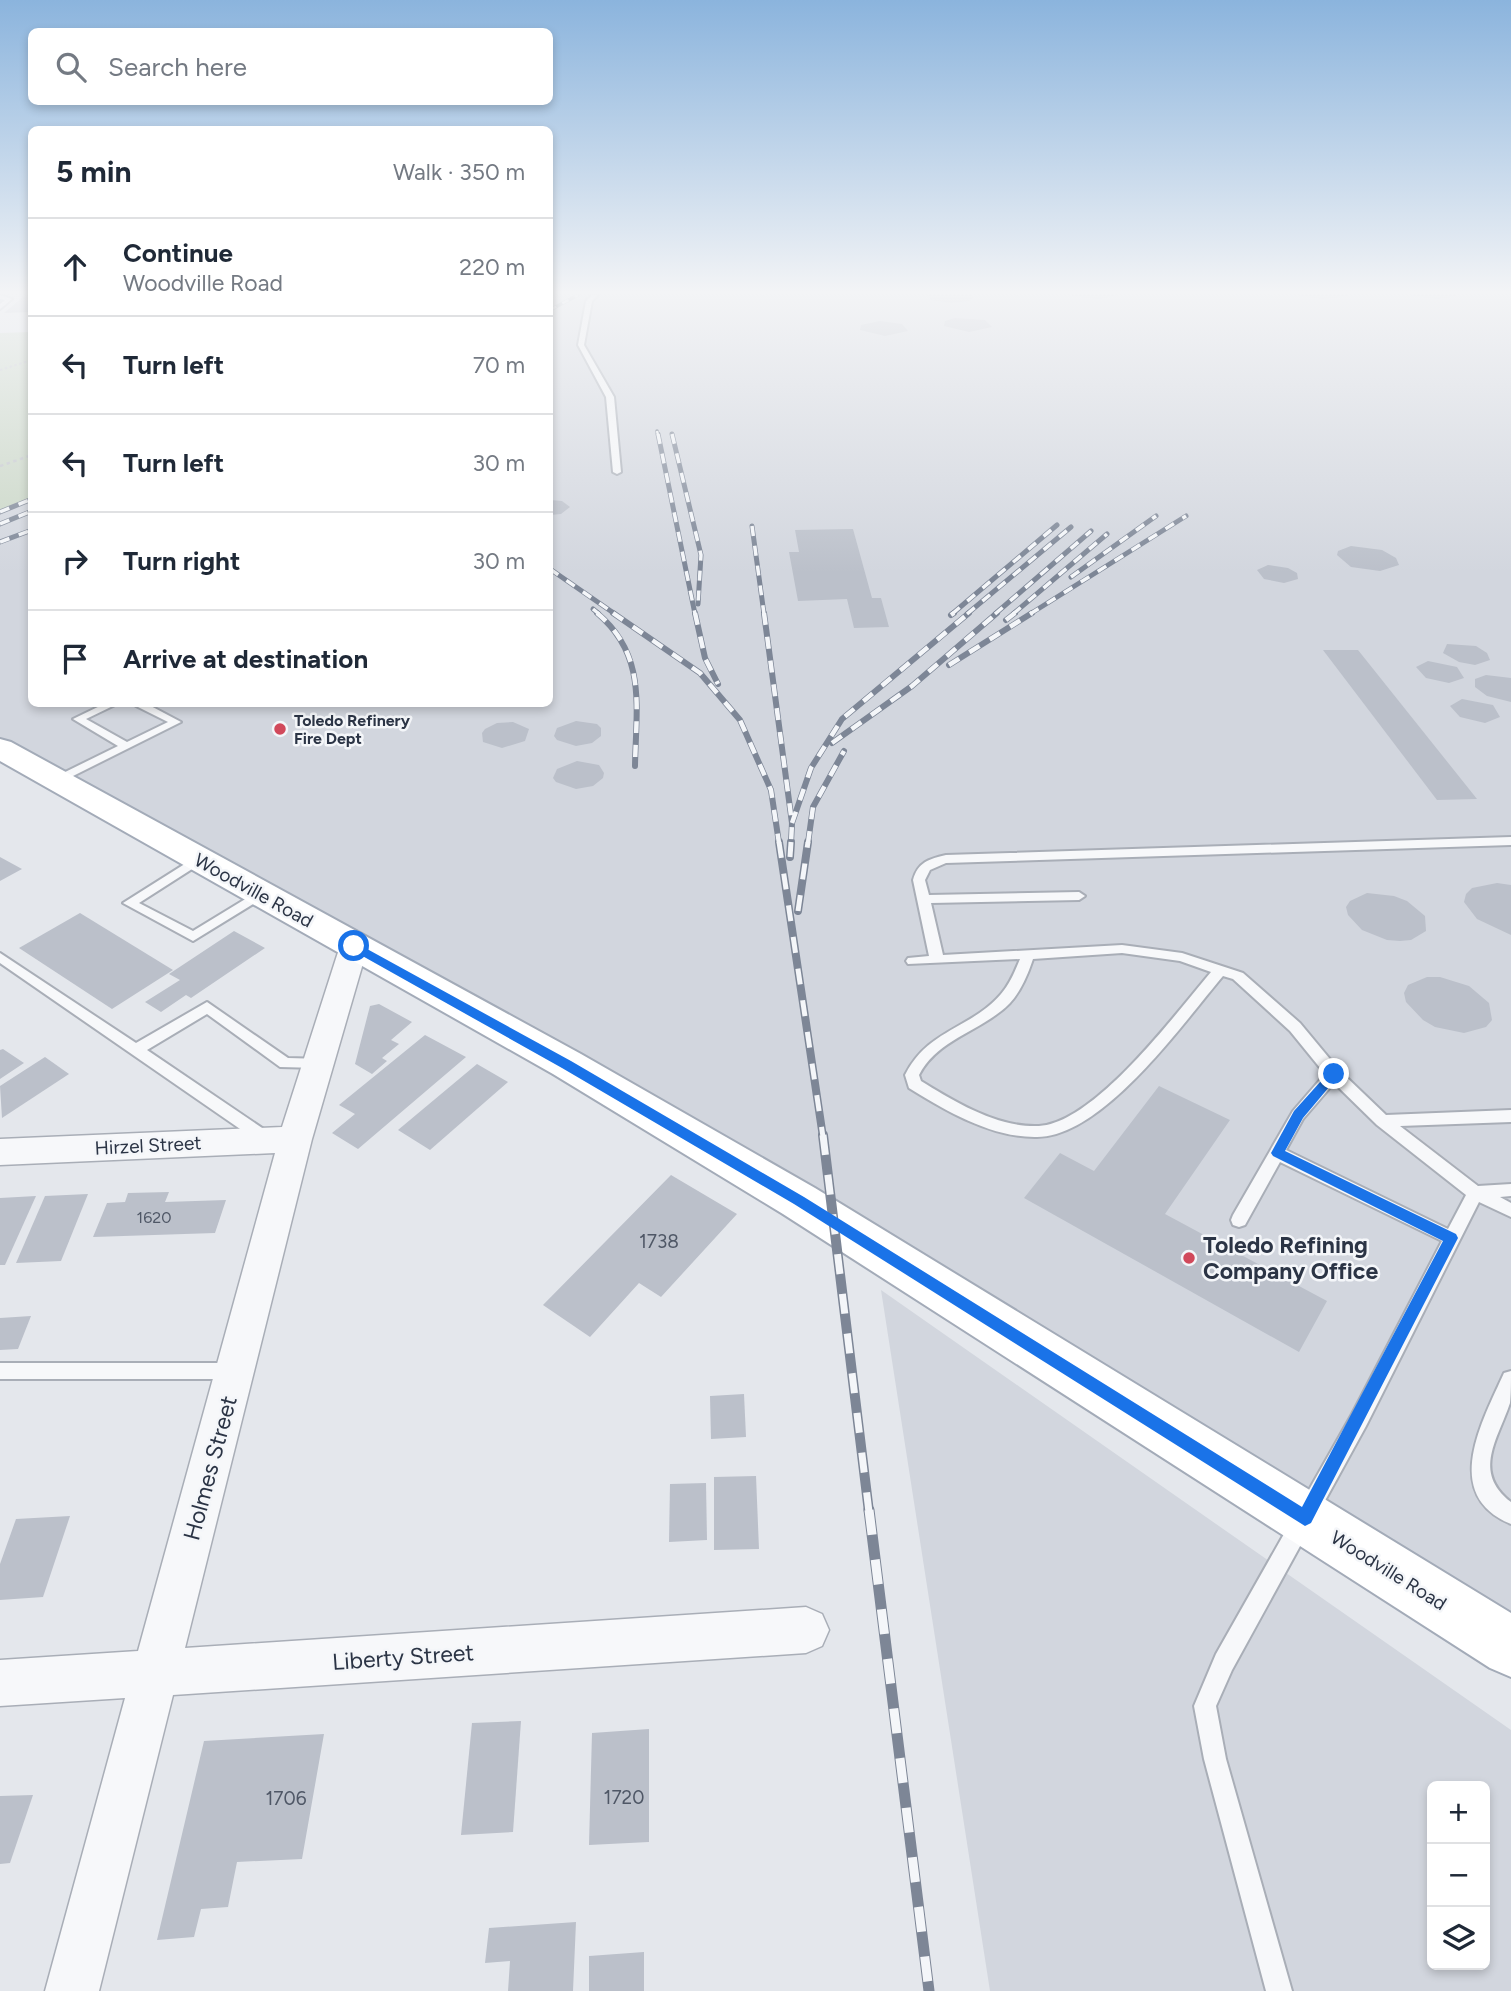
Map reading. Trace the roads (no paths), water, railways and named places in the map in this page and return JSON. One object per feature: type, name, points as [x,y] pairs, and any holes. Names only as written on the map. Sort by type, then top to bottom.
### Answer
[{"type":"main road","name":"Woodville Road","points":[[0,748],[567,1065],[799,1201],[1511,1647]]},
{"type":"street","name":"Holmes Street","points":[[72,1991],[235,1371],[281,1139],[318,1063],[354,946]]},
{"type":"street","name":"Hirzel Street","points":[[0,1152],[281,1139]]},
{"type":"street","name":"Liberty Street","points":[[0,1683],[806,1630]]},
{"type":"lane","points":[[605,388],[610,397],[617,472]]},
{"type":"lane","points":[[105,707],[78,719],[127,746]]},
{"type":"lane","points":[[57,780],[176,722],[146,707]]},
{"type":"lane","points":[[937,960],[919,880],[922,868],[927,863],[946,859],[1511,841]]},
{"type":"lane","points":[[199,859],[130,903],[193,937],[262,895]]},
{"type":"lane","points":[[923,899],[1079,896]]},
{"type":"lane","points":[[913,961],[1122,949],[1182,957],[1238,976],[1262,995],[1334,1074],[1382,1121],[1475,1193],[1511,1210]]},
{"type":"lane","points":[[1028,955],[1016,984],[1003,1001],[923,1056],[915,1065],[912,1075],[914,1084],[930,1094],[1000,1126],[1028,1132],[1054,1129],[1083,1114],[1124,1080],[1220,970]]},
{"type":"lane","points":[[0,957],[136,1050],[281,1139]]},
{"type":"lane","points":[[136,1050],[207,1007],[285,1063],[318,1063]]},
{"type":"lane","points":[[1239,1220],[1298,1115],[1334,1074]]},
{"type":"lane","points":[[1382,1121],[1511,1116]]},
{"type":"lane","points":[[1277,1153],[1451,1238]]},
{"type":"lane","points":[[1475,1193],[1511,1191]]},
{"type":"lane","points":[[1279,1991],[1215,1759],[1205,1706],[1224,1662],[1305,1518],[1475,1193]]},
{"type":"lane","points":[[0,1371],[235,1371]]},
{"type":"lane","points":[[1511,1379],[1477,1465],[1482,1486],[1494,1504],[1511,1514]]},
{"type":"railway","points":[[657,431],[658,435]]},
{"type":"railway","points":[[658,434],[695,614]]},
{"type":"railway","points":[[672,434],[701,555],[698,604]]},
{"type":"railway","points":[[0,512],[28,501]]},
{"type":"railway","points":[[0,524],[28,513]]},
{"type":"railway","points":[[1071,577],[1156,516]]},
{"type":"railway","points":[[1030,614],[1186,516]]},
{"type":"railway","points":[[952,614],[1057,525]]},
{"type":"railway","points":[[752,526],[764,614]]},
{"type":"railway","points":[[967,614],[1071,527]]},
{"type":"railway","points":[[995,614],[1091,531]]},
{"type":"railway","points":[[0,542],[28,532]]},
{"type":"railway","points":[[1013,614],[1107,534]]},
{"type":"railway","points":[[553,571],[615,614]]},
{"type":"railway","points":[[593,609],[599,614]]},
{"type":"railway","points":[[597,613],[613,629],[631,664],[637,703],[635,766]]},
{"type":"railway","points":[[613,613],[700,673],[740,720],[771,790],[779,843]]},
{"type":"railway","points":[[695,613],[705,658],[718,684]]},
{"type":"railway","points":[[764,613],[792,823]]},
{"type":"railway","points":[[792,823],[811,768],[842,719],[969,613]]},
{"type":"railway","points":[[832,743],[912,686],[997,613]]},
{"type":"railway","points":[[1006,620],[1015,613]]},
{"type":"railway","points":[[949,665],[1032,613]]},
{"type":"railway","points":[[808,843],[813,807],[844,751]]},
{"type":"railway","points":[[791,843],[792,823]]},
{"type":"railway","points":[[779,842],[823,1137]]},
{"type":"railway","points":[[790,857],[791,842]]},
{"type":"railway","points":[[798,911],[808,842]]},
{"type":"railway","points":[[823,1135],[869,1512]]},
{"type":"railway","points":[[869,1510],[929,1991]]},
{"type":"place","name":"Toledo Refinery Fire Dept","points":[[280,729]]},
{"type":"place","name":"Toledo Refining Company Office","points":[[1189,1258]]}]
